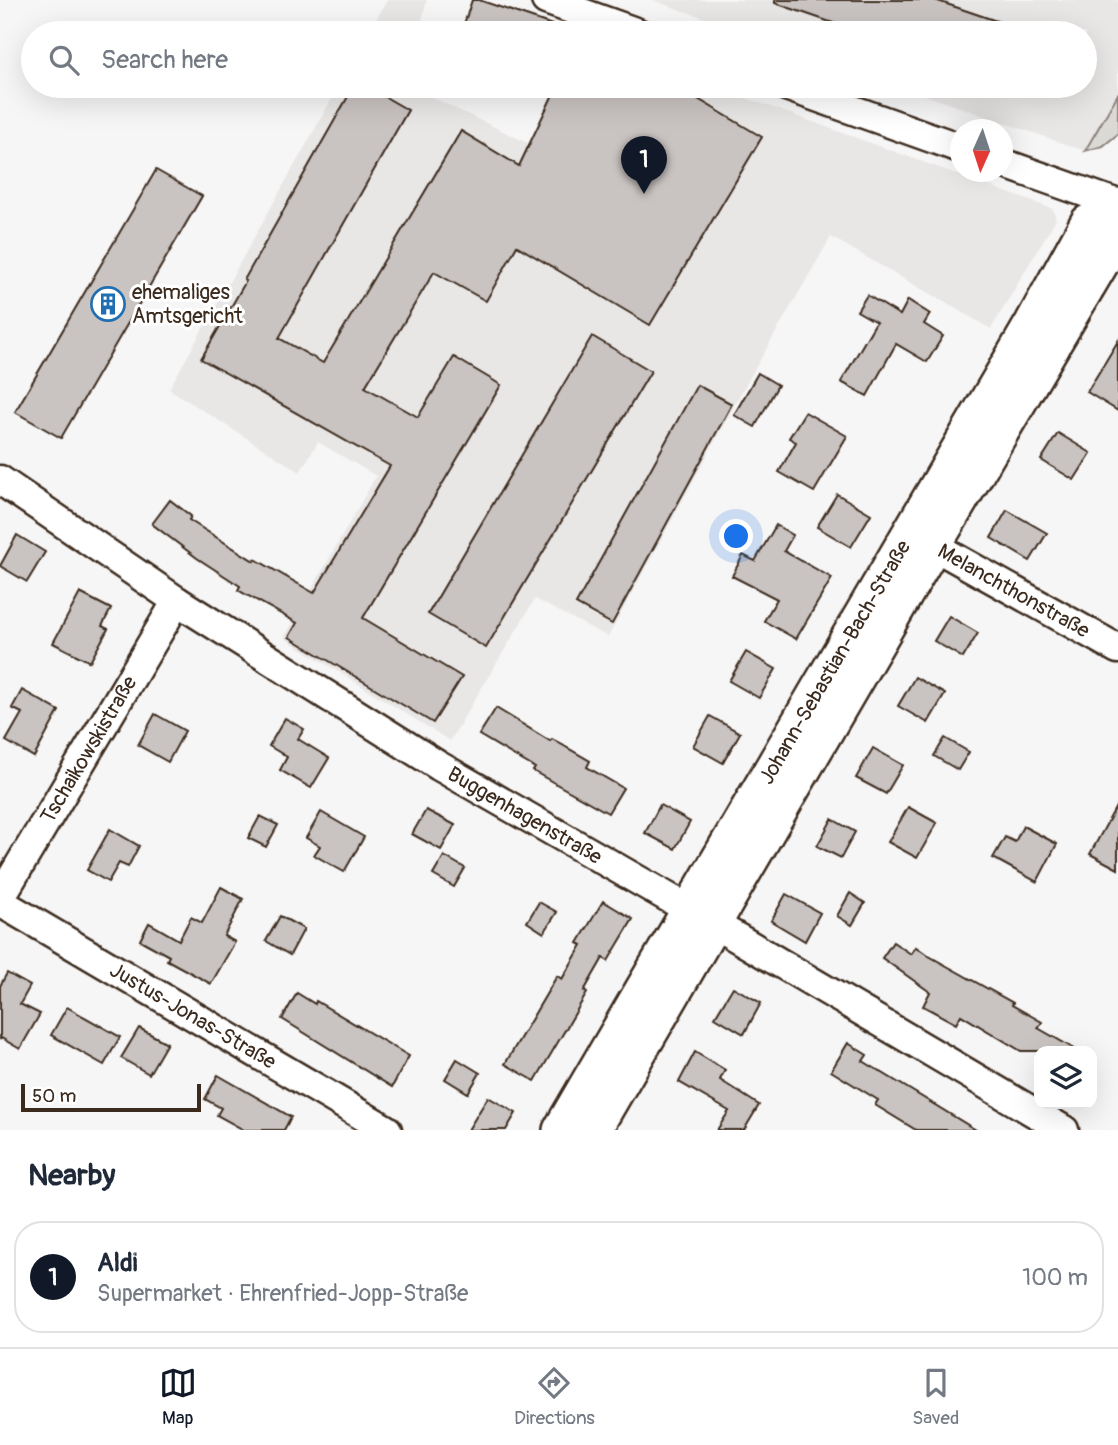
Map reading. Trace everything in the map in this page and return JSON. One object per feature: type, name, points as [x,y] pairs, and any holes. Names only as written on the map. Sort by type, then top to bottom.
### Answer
[{"type":"street","points":[[546,0],[605,21]]},
{"type":"street","points":[[820,98],[950,144]]},
{"type":"street","points":[[1013,167],[1118,205]]},
{"type":"street","name":"Johann-Sebastian-Bach-Straße","points":[[922,539],[1033,323],[1088,223],[1118,205]]},
{"type":"street","name":"Johann-Sebastian-Bach-Straße","points":[[593,1130],[702,917],[922,539],[1118,234]]},
{"type":"street","name":"Buggenhagenstraße","points":[[0,480],[177,601],[439,766],[1064,1130]]},
{"type":"street","name":"Melanchthonstraße","points":[[922,539],[1118,649]]},
{"type":"street","name":"Tschaikowskistraße","points":[[0,900],[177,601]]},
{"type":"street","name":"Justus-Jonas-Straße","points":[[0,900],[387,1130]]},
{"type":"street","name":"Johann-Sebastian-Bach-Straße","points":[[561,1130],[702,917]]},
{"type":"shaded area","points":[[387,0],[427,0],[422,21],[375,21]]},
{"type":"shaded area","points":[[652,0],[1118,0],[1118,94],[1085,151],[1013,126],[1013,119],[993,119],[933,98],[1097,98],[1097,21],[713,21]]},
{"type":"shaded area","points":[[1118,94],[1118,134],[1103,146],[1085,151]]},
{"type":"shaded area","points":[[332,98],[433,98],[566,161],[600,98],[746,98],[950,172],[950,182],[978,182],[1053,209],[1056,219],[991,329],[831,237],[741,393],[608,637],[535,599],[450,741],[284,638],[376,476],[318,442],[300,472],[169,389]]},
{"type":"building","points":[[472,0],[479,0],[541,21],[465,21]]},
{"type":"building","points":[[775,0],[935,0],[997,21],[827,21],[775,3]]},
{"type":"building","points":[[347,98],[387,98],[408,110],[279,338],[323,363],[461,131],[519,166],[551,98],[696,98],[762,137],[650,325],[517,246],[486,301],[434,272],[365,387],[418,417],[454,357],[501,385],[363,618],[462,677],[433,723],[289,637],[297,623],[238,590],[240,586],[152,524],[170,500],[191,516],[189,520],[254,561],[255,559],[314,593],[390,466],[201,359],[246,281],[244,280]]},
{"type":"building","name":"ehemaliges Amtsgericht","points":[[156,170],[202,196],[61,438],[15,412]]},
{"type":"building","points":[[867,295],[900,315],[908,300],[930,314],[924,324],[943,336],[927,362],[896,344],[867,396],[841,382],[876,322],[857,311]]},
{"type":"building","points":[[592,336],[651,371],[486,648],[428,614]]},
{"type":"building","points":[[1118,341],[1118,411],[1087,392]]},
{"type":"building","points":[[758,373],[778,385],[755,427],[734,415]]},
{"type":"building","points":[[697,385],[732,404],[612,624],[576,604]]},
{"type":"building","points":[[805,412],[847,436],[814,492],[779,472],[796,442],[789,438]]},
{"type":"building","points":[[1058,433],[1091,453],[1074,480],[1041,460]]},
{"type":"building","points":[[837,494],[871,514],[851,547],[817,527]]},
{"type":"building","points":[[1007,510],[1047,533],[1030,561],[991,538]]},
{"type":"building","points":[[776,525],[793,535],[784,551],[832,578],[796,639],[764,621],[777,599],[732,576],[743,555],[755,561]]},
{"type":"building","points":[[17,535],[45,552],[27,582],[0,566]]},
{"type":"building","points":[[80,593],[111,609],[102,626],[108,629],[90,662],[53,643]]},
{"type":"building","points":[[949,616],[978,633],[963,658],[934,641]]},
{"type":"building","points":[[746,652],[776,669],[759,698],[729,681]]},
{"type":"building","points":[[915,677],[945,694],[928,723],[898,706]]},
{"type":"building","points":[[22,690],[59,711],[34,757],[6,741],[22,713],[12,708]]},
{"type":"building","points":[[496,708],[550,741],[552,739],[590,761],[587,767],[623,788],[608,813],[533,771],[535,768],[479,735]]},
{"type":"building","points":[[155,714],[185,731],[168,762],[138,745]]},
{"type":"building","points":[[710,716],[740,733],[723,763],[693,746]]},
{"type":"building","points":[[285,718],[304,729],[298,739],[329,758],[311,788],[280,770],[287,757],[269,746]]},
{"type":"building","points":[[945,738],[969,752],[958,770],[934,756]]},
{"type":"building","points":[[873,748],[903,765],[886,794],[856,778]]},
{"type":"building","points":[[1118,803],[1118,869],[1090,854]]},
{"type":"building","points":[[660,805],[690,822],[675,849],[645,833]]},
{"type":"building","points":[[908,807],[937,823],[917,858],[888,842]]},
{"type":"building","points":[[426,810],[455,825],[441,850],[412,834]]},
{"type":"building","points":[[321,812],[364,837],[344,872],[314,855],[320,846],[306,838]]},
{"type":"building","points":[[260,816],[278,825],[266,847],[248,838]]},
{"type":"building","points":[[832,819],[855,832],[841,858],[817,846]]},
{"type":"building","points":[[1023,826],[1057,844],[1037,882],[993,858],[1005,837],[1015,842]]},
{"type":"building","points":[[110,829],[139,846],[128,867],[119,863],[108,882],[87,870]]},
{"type":"building","points":[[444,856],[465,868],[454,887],[433,875]]},
{"type":"building","points":[[221,887],[243,899],[224,936],[235,942],[211,984],[167,960],[169,956],[140,940],[149,923],[179,940],[191,917],[202,923]]},
{"type":"building","points":[[850,893],[865,903],[852,925],[837,916]]},
{"type":"building","points":[[786,894],[820,913],[805,941],[771,921]]},
{"type":"building","points":[[603,901],[633,919],[608,961],[603,958],[584,991],[587,993],[535,1081],[505,1064],[557,976],[562,979],[582,945],[578,943]]},
{"type":"building","points":[[539,902],[557,912],[544,933],[527,922]]},
{"type":"building","points":[[280,916],[304,929],[290,955],[266,941]]},
{"type":"building","points":[[893,942],[911,954],[916,947],[1013,1003],[1012,1005],[1042,1022],[1038,1028],[1069,1046],[1034,1046],[1034,1051],[1021,1051],[961,1015],[956,1024],[923,1006],[930,992],[882,958]]},
{"type":"building","points":[[7,973],[30,986],[20,1004],[40,1014],[20,1049],[1,1038],[0,1040],[0,986]]},
{"type":"building","points":[[733,987],[761,1003],[744,1034],[715,1017]]},
{"type":"building","points":[[297,993],[315,1004],[316,1001],[409,1056],[392,1087],[282,1019]]},
{"type":"building","points":[[67,1007],[120,1037],[104,1065],[51,1035]]},
{"type":"building","points":[[139,1028],[167,1043],[149,1074],[121,1058]]},
{"type":"building","points":[[848,1043],[867,1055],[863,1061],[976,1130],[916,1130],[875,1105],[878,1100],[831,1071]]},
{"type":"building","points":[[695,1052],[725,1070],[720,1080],[759,1105],[744,1130],[717,1130],[729,1111],[679,1082]]},
{"type":"building","points":[[457,1059],[480,1073],[468,1093],[445,1079]]},
{"type":"building","points":[[218,1075],[291,1117],[284,1130],[244,1130],[217,1115],[221,1108],[205,1099]]},
{"type":"building","points":[[488,1097],[516,1113],[506,1130],[468,1130]]},
{"type":"place","name":"Aldi","points":[[644,194]]},
{"type":"place","name":"ehemaliges Amtsgericht","points":[[108,304]]}]
